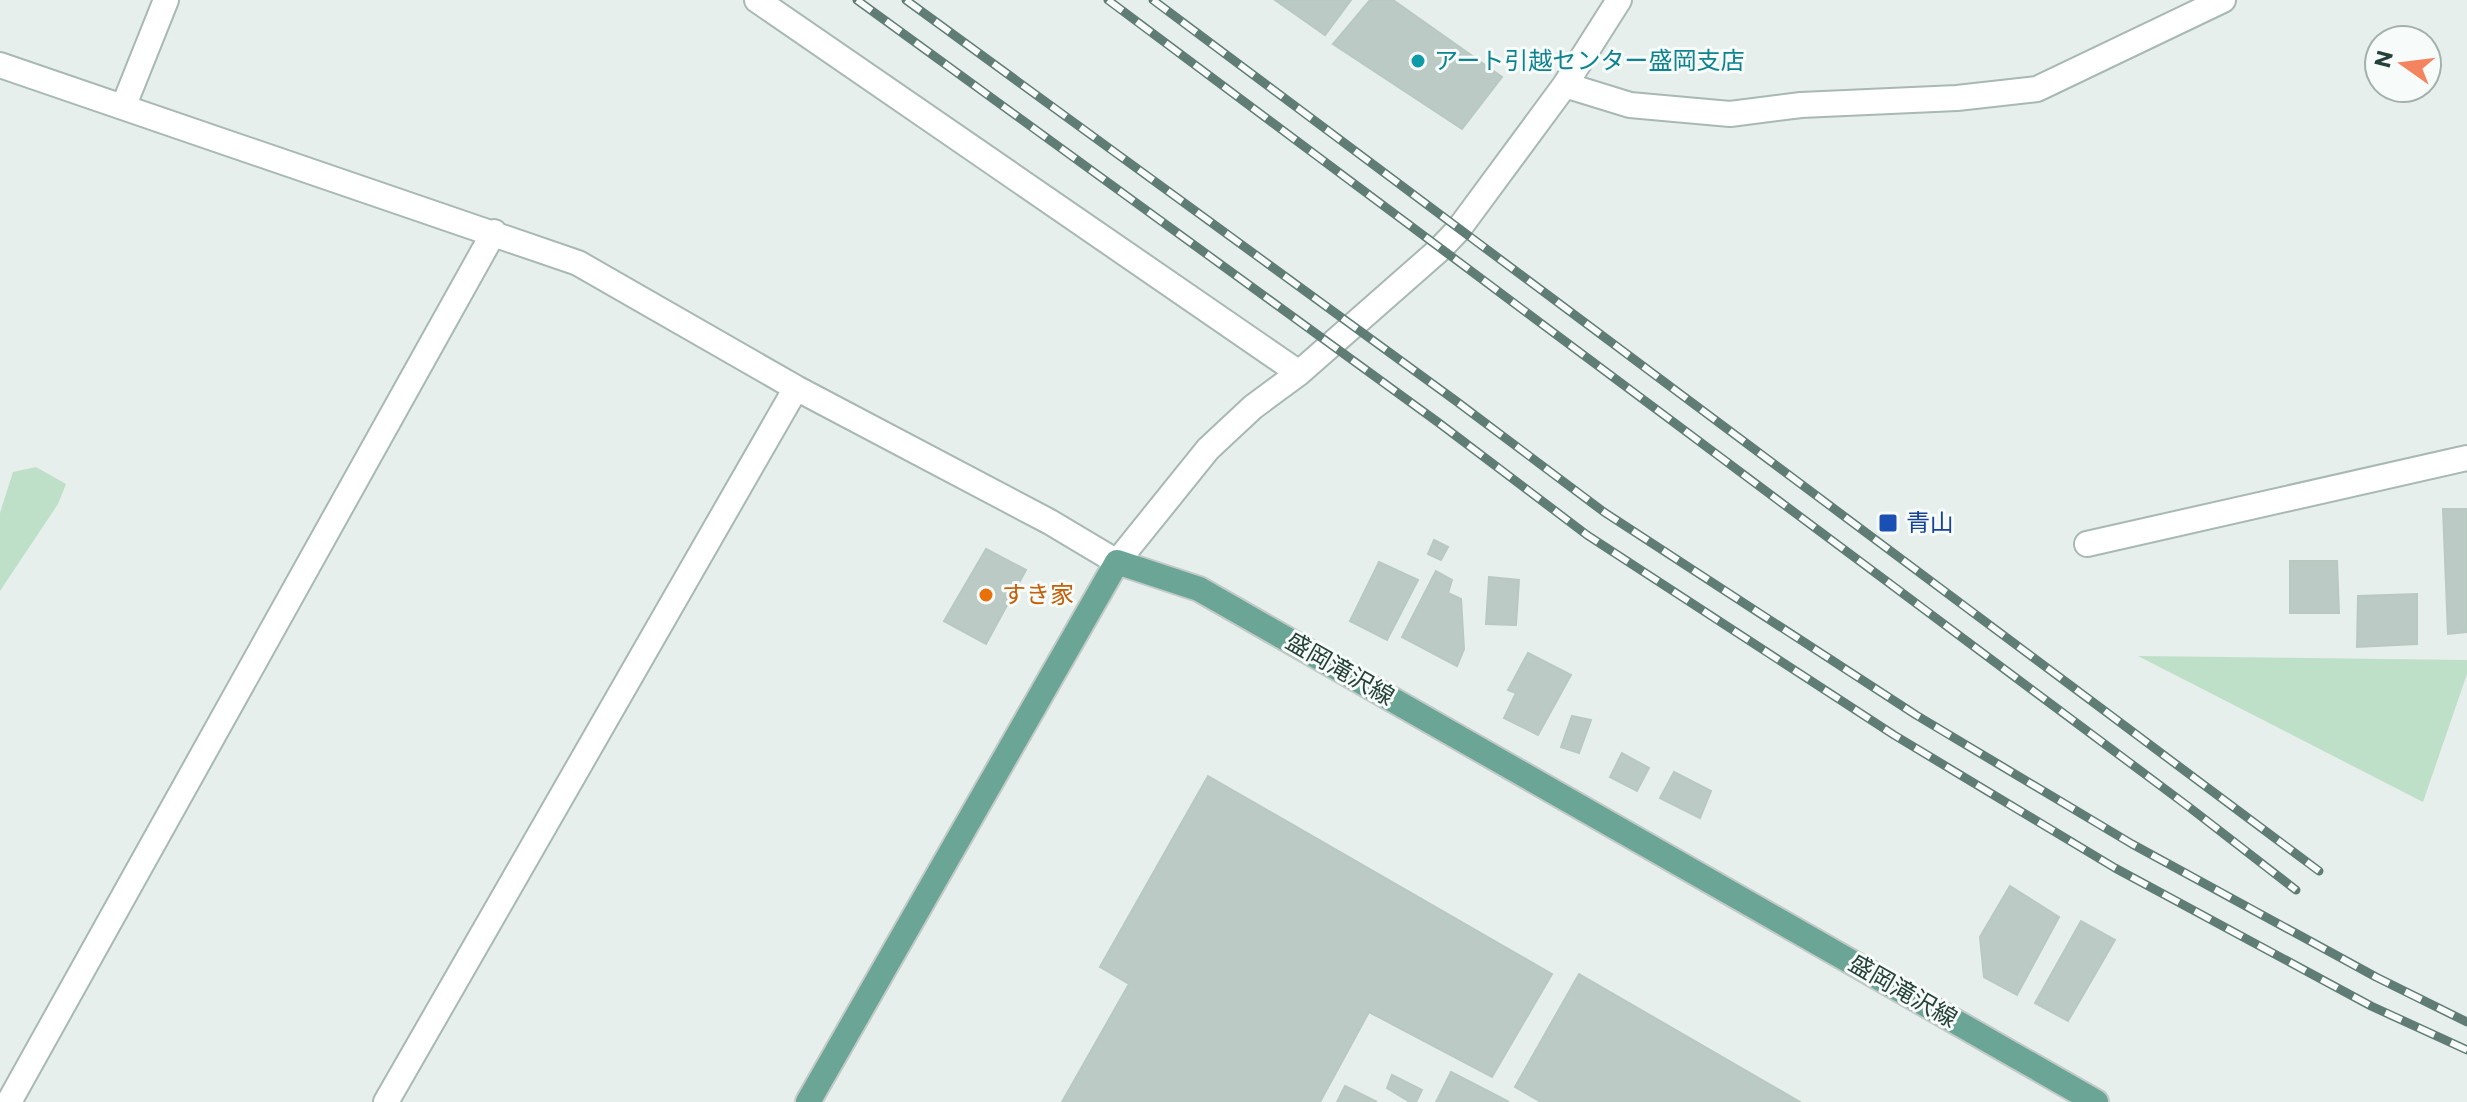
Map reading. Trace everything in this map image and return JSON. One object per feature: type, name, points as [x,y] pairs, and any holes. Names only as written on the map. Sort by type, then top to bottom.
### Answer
[{"type":"main road","points":[[808,1102],[1117,562]]},
{"type":"main road","name":"盛岡滝沢線","points":[[1117,562],[1199,589],[2096,1102]]},
{"type":"street","points":[[124,105],[166,0]]},
{"type":"street","points":[[757,0],[1299,373]]},
{"type":"street","points":[[0,65],[578,263],[796,388],[1050,522],[1117,562],[1208,449],[1253,407],[1299,373],[1458,230],[1565,85],[1619,0]]},
{"type":"street","points":[[1565,85],[1630,105],[1730,114],[1801,105],[1957,98],[2037,89],[2223,0]]},
{"type":"street","points":[[9,1102],[494,232]]},
{"type":"street","points":[[386,1102],[796,388]]},
{"type":"street","points":[[2087,544],[2467,458]]},
{"type":"green space","points":[[36,467],[66,484],[58,504],[0,591],[0,513],[13,472]]},
{"type":"green space","points":[[2138,656],[2467,660],[2467,674],[2423,802]]},
{"type":"building","points":[[1275,0],[1351,0],[1325,35]]},
{"type":"building","name":"アート引越センター盛岡支店","points":[[1370,0],[1393,0],[1502,77],[1462,129],[1333,44]]},
{"type":"building","points":[[2443,509],[2467,509],[2467,632],[2448,634]]},
{"type":"building","points":[[1434,540],[1448,547],[1441,560],[1428,554]]},
{"type":"building","name":"すき家","points":[[986,549],[1026,570],[986,644],[944,621]]},
{"type":"building","points":[[2290,561],[2337,561],[2339,613],[2290,613]]},
{"type":"building","points":[[1379,562],[1418,580],[1387,640],[1350,621]]},
{"type":"building","points":[[1436,571],[1452,580],[1448,593],[1461,599],[1464,649],[1457,666],[1402,637]]},
{"type":"building","points":[[1489,577],[1519,580],[1516,625],[1486,624]]},
{"type":"building","points":[[2417,594],[2417,644],[2357,647],[2358,596]]},
{"type":"building","points":[[1528,653],[1571,675],[1538,735],[1504,718],[1516,693],[1508,690]]},
{"type":"building","points":[[1572,716],[1591,720],[1579,753],[1561,747]]},
{"type":"building","points":[[1622,753],[1649,768],[1637,791],[1610,777]]},
{"type":"building","points":[[1674,772],[1711,791],[1700,818],[1660,798]]},
{"type":"building","points":[[1208,776],[1552,974],[1492,1077],[1369,1012],[1320,1102],[1062,1102],[1129,984],[1100,967]]},
{"type":"building","points":[[2010,886],[2059,917],[2017,995],[1984,977],[1980,937]]},
{"type":"building","points":[[2081,921],[2115,940],[2068,1021],[2035,1003]]},
{"type":"building","points":[[1579,974],[1800,1102],[1541,1102],[1515,1087]]},
{"type":"building","points":[[1451,1072],[1509,1102],[1436,1102]]},
{"type":"building","points":[[1392,1075],[1422,1090],[1416,1102],[1410,1102],[1387,1088]]},
{"type":"building","points":[[1345,1086],[1377,1102],[1337,1102]]},
{"type":"railway","points":[[857,0],[1439,423],[1587,535],[1894,735],[2115,868],[2371,1006],[2467,1050]]},
{"type":"railway","points":[[906,0],[1604,512],[1916,715],[2132,844],[2376,977],[2467,1022]]},
{"type":"railway","points":[[1108,0],[2296,890]]},
{"type":"railway","points":[[1153,0],[2319,871]]},
{"type":"place","name":"アート引越センター盛岡支店","points":[[1418,61]]},
{"type":"place","name":"青山","points":[[1888,523]]},
{"type":"place","name":"すき家","points":[[986,595]]}]
